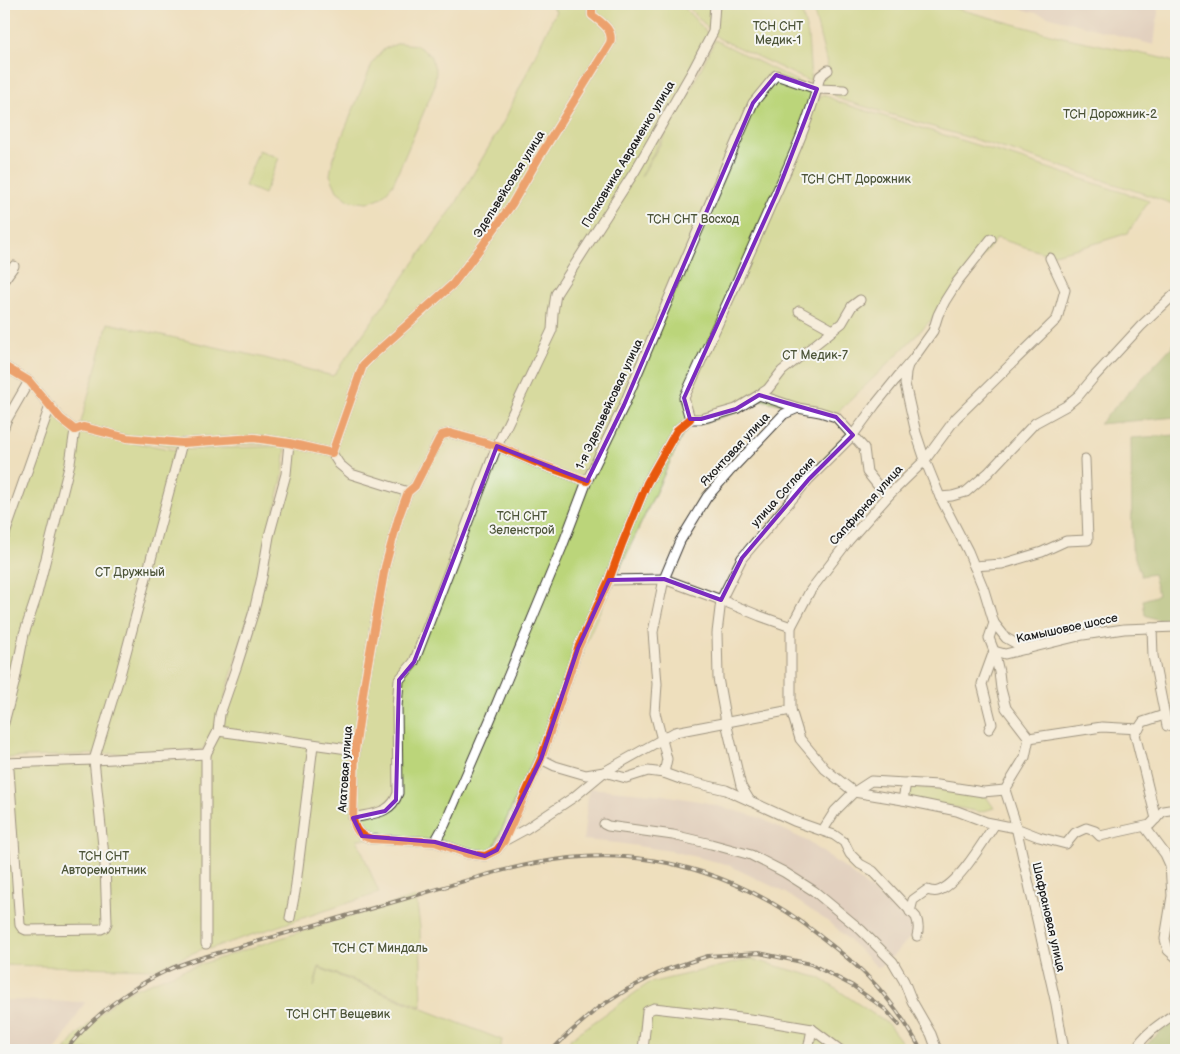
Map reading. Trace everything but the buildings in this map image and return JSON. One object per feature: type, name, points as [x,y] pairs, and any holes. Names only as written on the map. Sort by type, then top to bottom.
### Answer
[{"type":"street","name":"Эдельвейсовая улица","points":[[332,453],[363,365],[453,284],[512,204],[610,43],[608,28],[592,15],[594,4]]},
{"type":"street","name":"Полковника Авраменко улица","points":[[353,818],[385,811],[396,800],[398,793],[397,707],[399,680],[414,662],[497,446],[552,330],[556,294],[635,171],[713,32],[715,4]]},
{"type":"street","points":[[828,70],[820,76],[806,123],[777,193],[684,398],[690,419],[701,419],[736,409],[768,389],[782,371],[842,323],[852,306],[860,300]]},
{"type":"street","name":"1-я Эдельвейсовая улица","points":[[435,842],[445,824],[490,720],[562,547],[587,481],[628,396],[753,103],[776,75],[817,89],[844,90]]},
{"type":"street","name":"улица Согласия","points":[[750,801],[741,786],[718,678],[717,633],[721,600],[742,558],[809,479],[853,435],[908,365],[933,331],[938,315],[957,282],[991,239]]},
{"type":"street","name":"Сапфирная улица","points":[[854,792],[825,769],[800,739],[791,710],[790,627],[810,591],[849,540],[890,494],[925,460],[956,418],[1057,319],[1065,290],[1050,258]]},
{"type":"street","points":[[4,280],[14,266]]},
{"type":"street","points":[[940,497],[966,492],[988,474],[1035,423],[1066,406],[1079,396],[1141,326],[1176,292]]},
{"type":"street","points":[[799,311],[833,330]]},
{"type":"street","points":[[908,365],[905,384],[916,433],[940,497],[968,551],[984,590],[994,623],[1006,638],[1026,649]]},
{"type":"street","points":[[4,366],[29,381],[61,419],[79,428],[127,438],[182,443],[254,438],[289,443],[332,453],[339,464],[350,474],[408,492]]},
{"type":"street","points":[[4,427],[6,420],[29,381]]},
{"type":"street","points":[[759,395],[836,418],[864,448],[867,472],[879,487],[890,494]]},
{"type":"street","points":[[4,537],[50,406]]},
{"type":"street","name":"Яхонтовая улица","points":[[664,773],[667,759],[655,713],[657,684],[653,632],[664,579],[680,541],[707,496],[784,414],[798,408]]},
{"type":"street","name":"Агатовая улица","points":[[587,481],[497,446],[450,433],[442,435],[439,439],[415,486],[408,492],[385,566],[355,750],[353,818],[354,824],[362,836],[371,839],[435,842],[468,854],[485,856],[497,850],[504,841],[541,759],[578,648],[609,580],[647,483],[677,430],[690,419]]},
{"type":"street","points":[[4,723],[24,634],[36,598],[79,428]]},
{"type":"street","points":[[4,767],[9,770],[20,925],[26,930],[101,930],[107,923],[105,865],[94,760],[120,675],[182,443]]},
{"type":"street","points":[[206,944],[206,754],[218,730],[220,714],[254,612],[269,536],[286,474],[289,443]]},
{"type":"street","points":[[974,566],[1002,564],[1042,552],[1066,541],[1088,540],[1085,459]]},
{"type":"street","points":[[609,580],[664,579],[790,627]]},
{"type":"street","points":[[823,830],[835,811],[854,792],[871,781],[938,785],[983,792],[1005,790],[1025,757],[1029,738],[1006,708],[994,651],[989,638],[994,623]]},
{"type":"street","name":"Камышовое шоссе","points":[[994,651],[1006,654],[1083,636],[1124,629],[1176,627]]},
{"type":"street","points":[[1152,628],[1153,656],[1167,726]]},
{"type":"street","points":[[989,729],[992,724],[982,684],[994,651]]},
{"type":"street","points":[[504,841],[526,829],[574,797],[604,772],[675,732],[791,710]]},
{"type":"street","points":[[1156,819],[1135,734],[1143,722],[1164,715]]},
{"type":"street","points":[[1029,738],[1102,727],[1139,729]]},
{"type":"street","points":[[218,730],[355,750]]},
{"type":"street","points":[[290,918],[295,892],[313,745]]},
{"type":"street","points":[[4,763],[206,754]]},
{"type":"street","points":[[541,759],[555,766],[586,775],[604,772],[626,778],[648,771],[664,773],[683,780],[726,790],[794,821],[834,835],[844,842],[850,854],[860,864],[872,871],[916,918],[918,923],[917,936]]},
{"type":"street","points":[[904,800],[906,782]]},
{"type":"street","name":"Шафрановая улица","points":[[1005,790],[1016,828],[1056,1004],[1064,1050]]},
{"type":"street","points":[[854,792],[957,811],[986,822],[1016,828],[1039,837],[1066,844],[1075,834],[1086,828],[1095,831],[1100,836],[1145,827],[1150,825],[1163,811],[1176,809]]},
{"type":"street","points":[[604,824],[673,835],[750,855],[784,872],[814,891],[861,930],[893,962],[904,981],[912,1001],[932,1034],[937,1050]]},
{"type":"street","points":[[910,912],[913,900],[926,890],[938,892],[961,874],[995,824]]},
{"type":"street","points":[[1145,827],[1165,854],[1170,865],[1172,896],[1165,939],[1168,950],[1176,957]]},
{"type":"street","points":[[642,1050],[648,1012],[654,1008],[758,1020],[812,1029],[840,1050]]},
{"type":"street","points":[[1135,1050],[1140,1042],[1176,1013]]},
{"type":"street","points":[[808,1050],[812,1029]]},
{"type":"highlighted area","points":[[776,75],[817,89],[777,193],[684,398],[690,419],[701,419],[736,409],[759,395],[836,417],[853,435],[809,479],[742,558],[721,600],[664,579],[609,580],[578,648],[541,759],[497,850],[485,856],[435,842],[362,836],[353,818],[385,811],[396,800],[399,680],[414,662],[497,446],[587,481],[624,405],[753,103]]},
{"type":"shaded area","points":[[1003,4],[1159,4],[1154,45]]},
{"type":"shaded area","points":[[589,788],[664,795],[704,802],[758,817],[809,842],[850,872],[900,914],[917,923],[915,932],[894,955],[877,967],[833,925],[784,892],[726,864],[671,851],[583,840]]},
{"type":"shaded area","points":[[4,1000],[85,1002],[56,1050],[4,1050]]},
{"type":"green space","points":[[549,4],[681,4],[713,39],[641,177],[686,99],[715,40],[819,92],[817,102],[823,94],[841,103],[1149,201],[1128,233],[1087,246],[1050,255],[997,238],[934,317],[835,415],[761,400],[734,413],[701,424],[690,419],[605,600],[493,849],[484,852],[440,840],[357,839],[379,893],[209,949],[208,755],[219,734],[260,600],[273,535],[295,445],[256,444],[176,447],[80,426],[108,323],[265,358],[333,376],[455,205],[504,121],[556,11]]},
{"type":"green space","name":"ТСН СНТ Медик-1","points":[[685,4],[800,4],[808,36],[811,82],[718,38]]},
{"type":"green space","name":"ТСН Дорожник-2","points":[[812,4],[940,4],[1058,36],[1162,58],[1176,63],[1176,205],[1052,163],[842,100],[820,86],[822,76],[829,72]]},
{"type":"green space","points":[[399,43],[416,45],[430,55],[436,71],[434,88],[393,184],[382,197],[367,203],[350,201],[337,191],[330,175],[333,158],[373,62],[384,49]]},
{"type":"green space","points":[[259,150],[279,158],[264,194],[245,186]]},
{"type":"green space","points":[[1176,342],[1176,417],[1099,424]]},
{"type":"green space","name":"СТ Дружный","points":[[51,410],[78,432],[175,450],[286,446],[283,475],[257,587],[215,731],[202,750],[4,758],[4,541]]},
{"type":"green space","points":[[1176,435],[1176,624],[1169,624],[1145,615],[1143,600],[1158,595],[1153,574],[1141,576],[1132,549],[1131,438]]},
{"type":"green space","name":"ТСН СНТ Авторемонтник","points":[[204,757],[205,948],[155,969],[4,965],[4,764]]},
{"type":"green space","points":[[909,786],[985,795],[994,808],[980,812],[908,798]]},
{"type":"green space","name":"ТСН СТ Миндаль","points":[[416,897],[420,927],[422,1007],[319,967],[314,987],[319,968],[502,1040],[500,1050],[65,1050],[78,1034],[122,994],[183,970],[336,920]]},
{"type":"green space","points":[[751,959],[820,978],[888,1024],[908,1050],[572,1050],[570,1039],[649,983]]},
{"type":"green space","points":[[1176,1017],[1176,1050],[1141,1050]]},
{"type":"railway","points":[[66,1050],[87,1026],[112,1004],[154,977],[183,964],[507,869],[570,858],[603,856],[637,858],[702,872],[734,884],[793,916],[845,956],[869,978],[898,1012],[921,1050]]},
{"type":"railway","points":[[552,1050],[598,1008],[628,989],[665,970],[708,956],[759,953],[811,964],[853,986],[886,1010],[899,1025]]},
{"type":"cycle path","points":[[4,366],[29,381],[61,419],[75,430],[83,427],[127,438],[182,443],[254,438],[289,443],[332,453],[363,365],[453,284],[512,204],[610,43],[609,31],[592,15],[594,4]]},
{"type":"cycle path","points":[[587,481],[497,446],[450,433],[442,435],[439,439],[415,486],[408,492],[399,516],[385,567],[355,750],[353,818],[356,829],[363,836],[371,839],[435,842],[468,854],[485,856],[497,850],[504,841],[541,759],[578,648],[609,580],[647,483],[677,430],[690,419]]},
{"type":"park label","name":"ТСН СНТ Дорожник","points":[[856,179]]},
{"type":"park label","name":"ТСН СНТ Восход","points":[[693,219]]},
{"type":"park label","name":"СТ Медик-7","points":[[815,355]]},
{"type":"park label","name":"ТСН СНТ Зеленстрой","points":[[522,523]]},
{"type":"park label","name":"ТСН СНТ Вещевик","points":[[338,1014]]}]
